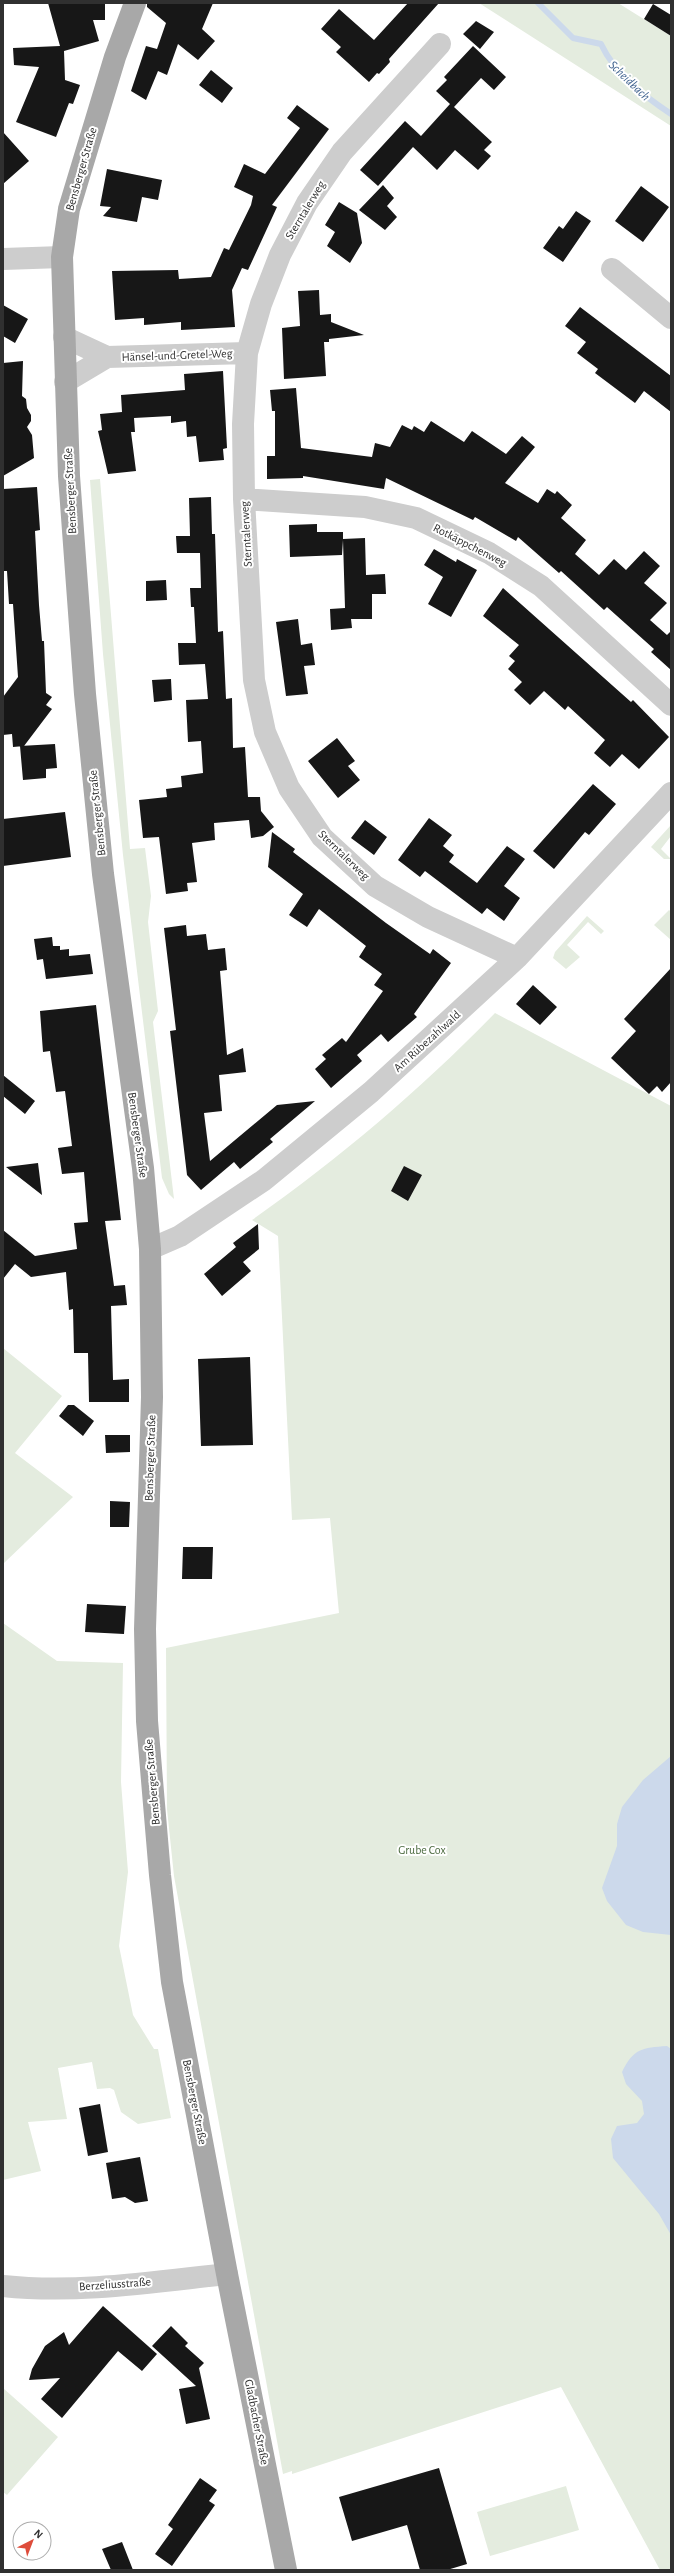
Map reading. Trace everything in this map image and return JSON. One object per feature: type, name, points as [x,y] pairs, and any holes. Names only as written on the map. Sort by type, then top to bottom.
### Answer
[{"type":"main road","name":"Bensberger Straße","points":[[135,3],[115,57],[69,209],[62,257],[65,382],[69,476],[84,694],[103,874],[143,1168],[150,1249],[152,1397],[145,1629],[147,1721],[159,1868],[172,1982],[227,2274]]},
{"type":"main road","name":"Gladbacher Straße","points":[[227,2274],[286,2570]]},
{"type":"street","name":"Sterntalerweg","points":[[440,44],[342,152],[307,204],[280,255],[261,304],[248,353],[242,424],[244,499],[254,680],[265,732],[289,788],[322,837],[375,886],[428,917],[516,958]]},
{"type":"street","points":[[3,259],[62,257]]},
{"type":"street","points":[[612,269],[671,318]]},
{"type":"street","name":"Hänsel-und-Gretel-Weg","points":[[64,337],[107,357],[248,353]]},
{"type":"street","name":"Hänsel-und-Gretel-Weg","points":[[65,382],[107,357]]},
{"type":"street","name":"Rotkäppchenweg","points":[[244,499],[365,507],[416,518],[489,553],[541,586],[671,705]]},
{"type":"street","name":"Am Rübezahlwald","points":[[150,1249],[180,1236],[264,1180],[371,1092],[516,958],[671,793]]},
{"type":"street","name":"Berzeliusstraße","points":[[3,2286],[35,2290],[93,2287],[227,2274]]},
{"type":"green space","points":[[479,3],[618,3],[671,36],[671,126]]},
{"type":"green space","points":[[100,479],[130,849],[145,848],[151,896],[148,922],[158,1011],[153,1022],[174,1199],[169,1194],[162,1178],[123,855],[103,654],[90,480]]},
{"type":"green space","points":[[671,825],[671,836],[661,849],[671,859],[664,859],[651,847]]},
{"type":"green space","points":[[669,910],[671,912],[671,940],[654,925]]},
{"type":"green space","points":[[587,916],[604,931],[601,934],[588,922],[567,945],[580,957],[566,969],[553,958],[555,952]]},
{"type":"green space","name":"Grube Cox","points":[[495,1013],[671,1106],[671,2570],[660,2570],[561,2387],[292,2474],[292,2471],[283,2474],[174,1876],[167,1809],[166,1648],[339,1613],[330,1518],[292,1520],[278,1236],[252,1220],[348,1148],[438,1069]]},
{"type":"green space","points":[[3,1348],[62,1396],[15,1453],[73,1497],[3,1564]]},
{"type":"green space","points":[[3,1623],[57,1661],[123,1663],[121,1782],[128,1872],[119,1946],[133,2015],[154,2049],[158,2049],[171,2118],[138,2124],[121,2112],[114,2090],[110,2088],[97,2089],[92,2062],[58,2068],[67,2119],[28,2122],[41,2171],[3,2180]]},
{"type":"green space","points":[[3,2388],[58,2437],[7,2495],[3,2492]]},
{"type":"green space","points":[[566,2486],[579,2530],[490,2556],[477,2512]]},
{"type":"water","points":[[671,1756],[671,1935],[643,1932],[626,1925],[607,1901],[602,1888],[617,1846],[617,1824],[622,1807],[643,1780]]},
{"type":"water","points":[[667,2046],[671,2049],[671,2235],[659,2214],[613,2158],[611,2139],[617,2126],[637,2123],[644,2114],[642,2101],[626,2084],[622,2072],[626,2064],[635,2054],[640,2051]]},
{"type":"building","points":[[48,3],[105,3],[105,20],[93,20],[99,41],[64,51],[65,80],[80,85],[73,104],[69,103],[56,137],[16,122],[39,67],[14,65],[13,48],[60,46]]},
{"type":"building","points":[[147,3],[213,3],[202,29],[215,41],[198,60],[178,44],[167,75],[158,71],[146,100],[131,91],[146,46],[157,49],[166,23],[147,7]]},
{"type":"building","points":[[408,3],[439,3],[389,59],[390,62],[369,82],[336,52],[341,47],[321,29],[339,9],[374,40]]},
{"type":"building","points":[[653,4],[671,15],[671,36],[644,19]]},
{"type":"building","points":[[476,21],[494,32],[480,49],[463,34]]},
{"type":"building","points":[[473,46],[506,77],[494,90],[481,78],[454,107],[492,142],[484,150],[491,156],[478,170],[455,150],[437,170],[413,147],[378,186],[360,170],[405,121],[421,136],[450,104],[436,91],[447,80],[444,77]]},
{"type":"building","points":[[211,70],[233,88],[222,103],[199,85]]},
{"type":"building","points":[[297,105],[329,129],[272,205],[277,207],[248,270],[242,268],[232,290],[235,327],[181,330],[181,322],[144,325],[144,318],[115,320],[112,271],[178,270],[179,279],[211,277],[224,248],[229,250],[251,205],[253,196],[234,187],[244,164],[265,174],[300,128],[287,118]]},
{"type":"building","points":[[3,132],[29,161],[3,184]]},
{"type":"building","points":[[107,169],[162,180],[158,200],[142,197],[137,222],[103,216],[111,207],[100,206]]},
{"type":"building","points":[[383,185],[394,198],[387,206],[397,217],[385,230],[359,210]]},
{"type":"building","points":[[641,186],[669,207],[643,242],[615,221]]},
{"type":"building","points":[[339,202],[357,213],[362,243],[350,263],[327,246],[335,232],[325,225]]},
{"type":"building","points":[[576,211],[591,221],[563,262],[543,248],[559,226],[563,229]]},
{"type":"building","points":[[319,290],[320,315],[331,314],[331,322],[364,335],[329,339],[329,342],[324,342],[326,376],[284,379],[282,328],[300,326],[298,291]]},
{"type":"building","points":[[3,305],[28,319],[15,343],[3,336]]},
{"type":"building","points":[[580,307],[671,376],[671,412],[644,391],[635,403],[595,373],[598,369],[577,353],[586,342],[565,326]]},
{"type":"building","points":[[23,361],[22,396],[26,399],[27,408],[31,415],[31,421],[27,427],[32,435],[34,458],[3,476],[3,363]]},
{"type":"building","points":[[223,371],[227,448],[223,449],[224,460],[199,462],[196,436],[187,437],[186,421],[171,423],[171,416],[134,418],[135,432],[131,432],[136,471],[108,474],[98,431],[102,430],[100,414],[122,412],[121,395],[185,390],[184,374]]},
{"type":"building","points":[[296,388],[301,448],[372,457],[375,443],[390,447],[402,425],[412,430],[414,426],[424,432],[431,421],[464,442],[472,431],[506,454],[522,436],[535,447],[505,483],[538,503],[547,489],[555,494],[557,491],[572,505],[561,518],[586,540],[575,554],[599,575],[614,559],[626,570],[644,551],[660,566],[644,583],[667,603],[650,620],[667,635],[671,631],[671,670],[651,652],[654,649],[607,607],[604,610],[561,571],[559,573],[518,537],[516,541],[475,517],[473,520],[386,478],[384,489],[303,476],[303,478],[267,479],[267,456],[275,456],[275,411],[272,411],[270,390]]},
{"type":"building","points":[[37,487],[40,530],[35,531],[39,605],[42,641],[44,641],[46,693],[52,697],[46,705],[52,709],[24,746],[13,747],[12,734],[3,735],[3,697],[18,677],[13,604],[9,604],[7,571],[3,571],[3,489]]},
{"type":"building","points":[[211,497],[212,534],[215,534],[218,632],[223,631],[226,699],[232,698],[233,748],[245,747],[248,797],[260,797],[261,811],[274,827],[263,836],[251,838],[249,820],[214,823],[215,840],[192,843],[197,882],[187,883],[188,891],[166,894],[159,837],[143,838],[139,800],[167,797],[166,789],[182,787],[181,776],[203,773],[201,741],[188,742],[186,700],[208,699],[205,664],[179,665],[178,643],[196,643],[194,607],[191,607],[190,588],[201,588],[200,553],[177,553],[176,536],[190,536],[189,498]]},
{"type":"building","points":[[317,524],[317,532],[343,532],[343,539],[365,538],[366,575],[385,574],[386,594],[372,594],[372,619],[351,619],[352,628],[331,630],[330,609],[345,608],[343,540],[342,555],[290,557],[289,525]]},
{"type":"building","points":[[434,549],[456,562],[457,559],[477,570],[451,617],[428,604],[443,577],[424,565]]},
{"type":"building","points":[[166,580],[167,600],[146,601],[146,581]]},
{"type":"building","points":[[503,588],[631,702],[633,700],[669,737],[639,769],[622,754],[610,767],[594,753],[605,740],[568,706],[565,710],[544,691],[530,705],[514,690],[522,682],[508,669],[515,661],[509,656],[519,645],[483,616]]},
{"type":"building","points":[[298,619],[301,645],[312,643],[315,665],[304,666],[308,694],[286,696],[276,622]]},
{"type":"building","points":[[171,679],[172,700],[154,702],[152,680]]},
{"type":"building","points":[[337,738],[355,761],[348,766],[360,780],[338,798],[308,761]]},
{"type":"building","points":[[55,744],[57,768],[46,769],[46,778],[23,780],[20,746]]},
{"type":"building","points":[[593,784],[616,804],[589,835],[585,832],[554,869],[533,851]]},
{"type":"building","points":[[65,812],[71,857],[3,866],[3,819]]},
{"type":"building","points":[[429,818],[452,835],[443,846],[454,855],[449,862],[477,883],[507,846],[525,859],[504,886],[520,898],[504,921],[487,908],[482,914],[425,871],[420,877],[398,860]]},
{"type":"building","points":[[365,820],[387,837],[374,855],[351,838]]},
{"type":"building","points":[[272,832],[295,849],[293,852],[386,923],[430,954],[433,949],[451,963],[414,1014],[417,1017],[388,1042],[381,1034],[357,1055],[362,1061],[331,1088],[315,1069],[326,1059],[322,1055],[342,1038],[346,1042],[383,991],[374,985],[382,974],[359,957],[366,946],[319,909],[307,927],[289,915],[303,894],[268,867]]},
{"type":"building","points":[[186,925],[187,936],[206,934],[208,950],[225,948],[227,970],[220,971],[227,1055],[243,1048],[246,1072],[219,1075],[222,1111],[204,1113],[210,1161],[277,1105],[315,1101],[270,1139],[273,1142],[240,1169],[234,1162],[201,1190],[187,1175],[170,1031],[176,1030],[164,928]]},
{"type":"building","points":[[52,937],[53,946],[60,946],[60,950],[69,949],[69,956],[90,954],[93,974],[46,979],[43,959],[37,960],[34,939]]},
{"type":"building","points":[[671,968],[671,1082],[662,1092],[657,1086],[649,1094],[611,1058],[636,1031],[624,1019]]},
{"type":"building","points":[[533,985],[557,1007],[540,1025],[516,1004]]},
{"type":"building","points":[[96,1005],[121,1220],[105,1221],[114,1286],[125,1285],[127,1305],[111,1306],[113,1380],[129,1379],[129,1402],[89,1402],[88,1353],[74,1353],[73,1309],[69,1310],[66,1272],[31,1277],[15,1264],[3,1279],[3,1230],[35,1256],[77,1249],[74,1223],[88,1222],[84,1172],[62,1174],[58,1148],[72,1146],[65,1091],[56,1092],[50,1051],[43,1052],[40,1011]]},
{"type":"building","points":[[3,1075],[35,1101],[25,1114],[3,1096]]},
{"type":"building","points":[[38,1163],[42,1195],[6,1167]]},
{"type":"building","points":[[404,1166],[422,1175],[408,1201],[391,1191]]},
{"type":"building","points":[[258,1224],[259,1249],[243,1262],[251,1271],[222,1296],[204,1274],[236,1247],[233,1243]]},
{"type":"building","points":[[250,1357],[253,1445],[201,1446],[198,1359]]},
{"type":"building","points":[[68,1405],[74,1405],[94,1421],[83,1436],[59,1416]]},
{"type":"building","points":[[105,1435],[130,1435],[130,1452],[106,1453]]},
{"type":"building","points":[[110,1501],[130,1502],[129,1527],[110,1527]]},
{"type":"building","points":[[183,1547],[213,1547],[212,1579],[182,1579]]},
{"type":"building","points":[[87,1604],[126,1606],[124,1634],[85,1632]]},
{"type":"building","points":[[100,2104],[108,2152],[88,2156],[79,2108]]},
{"type":"building","points":[[140,2157],[148,2201],[135,2203],[125,2197],[112,2199],[106,2163]]},
{"type":"building","points":[[103,2306],[157,2354],[142,2371],[118,2351],[62,2418],[41,2399],[60,2378],[29,2380],[32,2369],[45,2346],[64,2332],[69,2345]]},
{"type":"building","points":[[171,2326],[188,2343],[185,2346],[204,2363],[199,2368],[210,2419],[186,2424],[179,2389],[196,2386],[152,2346]]},
{"type":"building","points":[[439,2468],[467,2564],[447,2570],[420,2570],[407,2525],[352,2541],[339,2497]]},
{"type":"building","points":[[200,2478],[217,2490],[209,2501],[215,2505],[172,2566],[155,2554],[173,2529],[168,2525]]},
{"type":"building","points":[[122,2542],[133,2570],[111,2570],[102,2549]]},
{"type":"waterway","name":"Scheidbach","points":[[538,3],[573,38],[601,44],[607,55],[622,75],[651,100],[671,114]]}]
